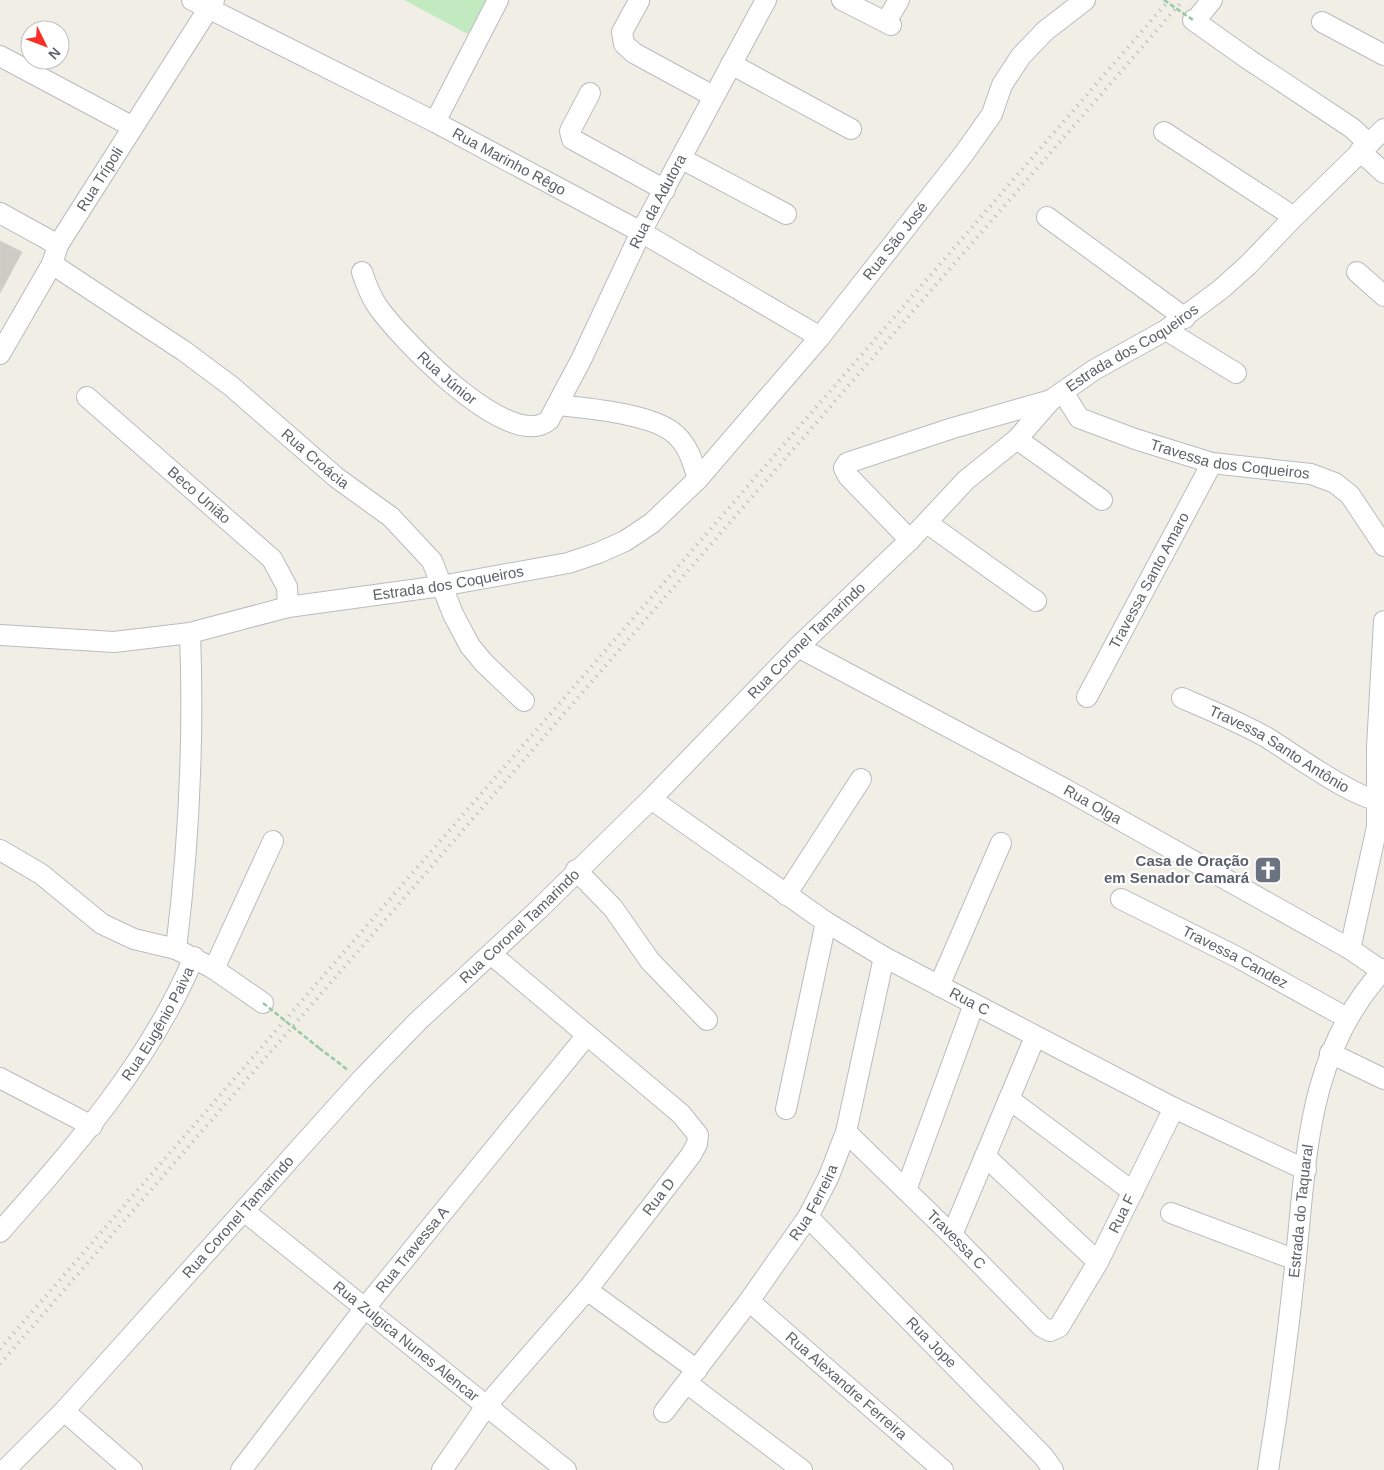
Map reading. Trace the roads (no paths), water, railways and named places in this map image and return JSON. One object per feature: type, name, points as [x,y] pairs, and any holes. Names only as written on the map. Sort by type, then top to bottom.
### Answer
[{"type":"street","points":[[435,122],[498,0]]},
{"type":"street","name":"Rua da Adutora","points":[[557,405],[581,360],[641,232],[766,0]]},
{"type":"street","points":[[842,0],[888,23],[899,0]]},
{"type":"street","name":"Rua São José","points":[[698,479],[820,336],[947,178],[992,114],[1002,85],[1016,63],[1045,31],[1085,0]]},
{"type":"street","points":[[1212,0],[1194,20],[1248,60],[1352,128],[1384,173]]},
{"type":"street","points":[[639,1],[622,32],[624,44],[634,53],[713,96]]},
{"type":"street","name":"Rua Marinho Rêgo","points":[[205,3],[435,122],[641,232],[820,336]]},
{"type":"street","name":"Rua Trípoli","points":[[0,354],[55,254],[133,127],[205,3]]},
{"type":"street","points":[[1322,22],[1384,55]]},
{"type":"street","points":[[0,56],[133,127]]},
{"type":"street","points":[[731,64],[851,129]]},
{"type":"street","points":[[590,93],[570,131],[572,139],[665,190]]},
{"type":"street","name":"Estrada dos Coqueiros","points":[[910,540],[855,483],[844,468],[847,463],[1057,396],[1094,370],[1166,330],[1185,318],[1248,265],[1384,129]]},
{"type":"street","points":[[1164,132],[1294,217]]},
{"type":"street","points":[[682,159],[786,214]]},
{"type":"street","name":"Rua Croácia","points":[[0,213],[231,386],[337,478],[391,517],[432,561],[453,614],[470,646],[490,670],[524,701]]},
{"type":"street","points":[[1047,217],[1185,318]]},
{"type":"street","name":"Rua Júnior","points":[[362,272],[368,291],[391,324],[427,363],[477,402],[497,415],[528,428],[542,426],[549,420],[557,405]]},
{"type":"street","points":[[1357,272],[1384,296]]},
{"type":"street","points":[[1166,330],[1236,373]]},
{"type":"street","name":"Beco União","points":[[87,396],[272,559],[288,587],[288,607]]},
{"type":"street","name":"Rua Coronel Tamarindo","points":[[5,1470],[64,1411],[361,1080],[418,1021],[492,954],[576,870],[651,799],[798,647],[910,540],[966,480],[1017,439],[1057,396]]},
{"type":"street","name":"Travessa dos Coqueiros","points":[[1057,396],[1079,418],[1102,428],[1212,463],[1311,474],[1335,483],[1350,495],[1384,546]]},
{"type":"street","points":[[557,405],[600,409],[664,427],[677,436],[686,447],[698,479]]},
{"type":"street","points":[[1017,439],[1102,500]]},
{"type":"street","name":"Travessa Santo Amaro","points":[[1087,697],[1212,463]]},
{"type":"street","name":"Estrada dos Coqueiros","points":[[0,635],[114,642],[190,633],[288,607],[441,586],[568,563],[598,554],[625,541],[652,523],[698,479]]},
{"type":"street","points":[[927,522],[1036,601]]},
{"type":"street","points":[[1350,949],[1381,800],[1379,696],[1384,621]]},
{"type":"street","name":"Rua Eugênio Paiva","points":[[3,1223],[92,1126],[160,1028],[180,991],[194,957],[176,948],[183,882],[192,751],[190,633]]},
{"type":"street","name":"Rua Olga","points":[[798,647],[1065,789],[1350,949],[1383,970]]},
{"type":"street","name":"Travessa Santo Antônio","points":[[1182,698],[1266,738],[1339,783],[1381,800]]},
{"type":"street","points":[[786,895],[861,779]]},
{"type":"street","name":"Rua C","points":[[651,799],[786,895],[884,957],[1174,1108],[1306,1170]]},
{"type":"street","points":[[214,969],[272,841]]},
{"type":"street","points":[[939,986],[1001,844]]},
{"type":"street","points":[[0,850],[41,874],[102,924],[134,939],[176,948]]},
{"type":"street","points":[[576,870],[613,908],[650,961],[707,1020]]},
{"type":"street","name":"Travessa Candez","points":[[1121,899],[1237,957],[1348,1018]]},
{"type":"street","points":[[786,1110],[826,922]]},
{"type":"street","name":"Rua D","points":[[442,1470],[487,1405],[587,1290],[691,1155],[697,1144],[698,1135],[681,1114],[492,954]]},
{"type":"street","points":[[194,957],[263,1003]]},
{"type":"street","name":"Rua Ferreira","points":[[664,1412],[749,1301],[808,1217],[829,1176],[846,1132],[884,957]]},
{"type":"street","name":"Estrada do Taquaral","points":[[1268,1470],[1285,1362],[1313,1109],[1330,1053],[1348,1018],[1383,970]]},
{"type":"street","points":[[906,1190],[974,1004]]},
{"type":"street","name":"Rua Travessa A","points":[[241,1470],[364,1308],[587,1034]]},
{"type":"street","points":[[952,1235],[1035,1037]]},
{"type":"street","points":[[1330,1053],[1384,1079]]},
{"type":"street","points":[[0,1078],[92,1126]]},
{"type":"street","points":[[1009,1099],[1134,1192]]},
{"type":"street","name":"Rua F","points":[[1065,1317],[1098,1262],[1174,1108]]},
{"type":"street","name":"Travessa C","points":[[846,1132],[952,1235],[1042,1327],[1050,1331],[1056,1330],[1065,1317]]},
{"type":"street","points":[[985,1156],[1098,1262]]},
{"type":"street","name":"Rua Zulgica Nunes Alencar","points":[[244,1211],[566,1470]]},
{"type":"street","points":[[1171,1212],[1296,1260]]},
{"type":"street","name":"Rua Jope","points":[[808,1217],[1052,1465],[1053,1470]]},
{"type":"street","points":[[587,1290],[802,1470]]},
{"type":"street","name":"Rua Alexandre Ferreira","points":[[749,1301],[943,1470]]},
{"type":"street","points":[[64,1411],[132,1470]]},
{"type":"railway","points":[[0,1349],[1169,0]]},
{"type":"railway","points":[[0,1364],[1183,0]]},
{"type":"place","name":"Casa de Oração em Senador Camará","points":[[1268,870]]}]
